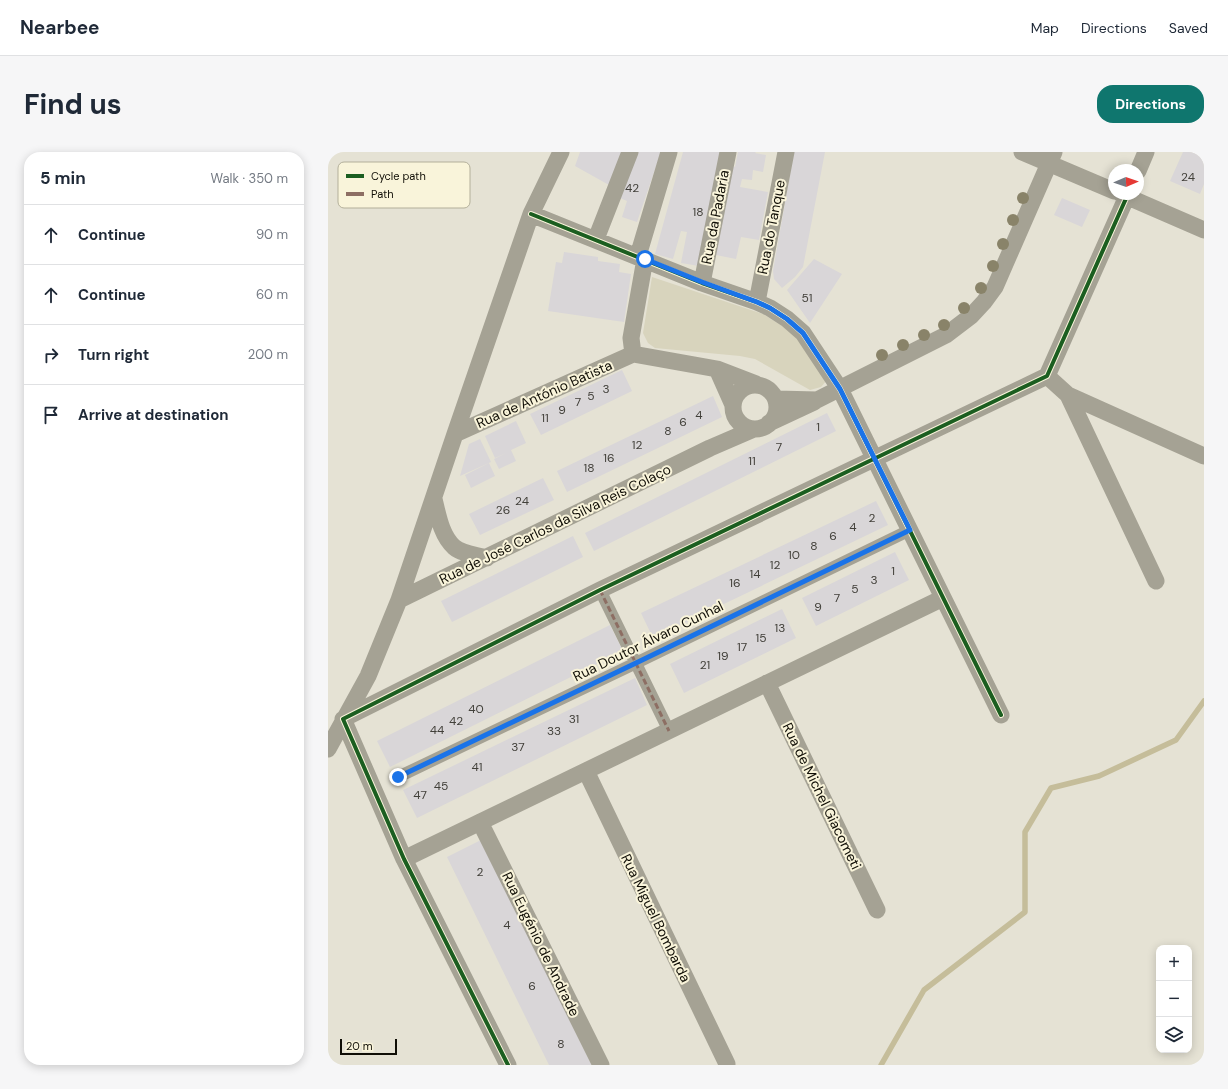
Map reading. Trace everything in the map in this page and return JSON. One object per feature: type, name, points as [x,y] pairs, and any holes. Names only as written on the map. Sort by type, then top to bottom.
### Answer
[{"type":"street","points":[[328,749],[368,676],[399,600],[531,214],[561,152]]},
{"type":"street","points":[[596,240],[630,152]]},
{"type":"street","points":[[669,152],[641,258],[631,338],[633,354],[717,369],[764,387],[772,392],[776,399],[777,408],[775,416],[770,423]]},
{"type":"street","name":"Rua da Padaria","points":[[702,282],[728,152]]},
{"type":"street","name":"Rua do Tanque","points":[[757,302],[786,152]]},
{"type":"street","points":[[1022,152],[1051,158],[1108,186]]},
{"type":"street","points":[[1141,164],[1146,152]]},
{"type":"street","points":[[710,448],[754,429],[762,428],[840,389],[946,335],[971,316],[995,287],[1051,158]]},
{"type":"street","points":[[344,719],[600,590],[1047,376],[1120,200]]},
{"type":"street","points":[[1136,200],[1204,230]]},
{"type":"street","points":[[531,214],[702,282],[757,302],[787,319],[803,333],[840,389],[1001,715]]},
{"type":"street","name":"Rua de António Batista","points":[[455,434],[633,354]]},
{"type":"street","points":[[717,369],[738,421],[745,427],[754,429]]},
{"type":"street","points":[[1047,376],[1068,395],[1204,456]]},
{"type":"street","points":[[732,405],[740,390],[756,384]]},
{"type":"street","points":[[1068,395],[1156,581]]},
{"type":"street","points":[[776,399],[817,400]]},
{"type":"street","points":[[710,448],[738,421]]},
{"type":"street","name":"Rua de José Carlos da Silva Reis Colaço","points":[[399,600],[710,448]]},
{"type":"street","points":[[434,499],[445,535],[455,548],[487,558]]},
{"type":"street","name":"Rua Doutor Álvaro Cunhal","points":[[398,777],[910,530]]},
{"type":"street","points":[[600,590],[669,731]]},
{"type":"street","points":[[404,859],[943,598]]},
{"type":"street","name":"Rua de Michel Giacometi","points":[[767,683],[877,910]]},
{"type":"street","points":[[344,719],[404,859],[508,1065]]},
{"type":"street","name":"Rua Miguel Bombarda","points":[[586,771],[727,1064]]},
{"type":"street","name":"Rua Eugénio de Andrade","points":[[480,822],[601,1065]]},
{"type":"shaded area","points":[[652,277],[763,314],[797,335],[827,380],[821,387],[810,390],[755,359],[740,356],[655,348],[648,343],[643,333]]},
{"type":"building","points":[[580,152],[624,152],[609,185],[575,166]]},
{"type":"building","points":[[635,152],[661,152],[637,222],[622,217],[627,201],[615,196]]},
{"type":"building","points":[[683,152],[720,152],[699,266],[681,263],[687,232],[681,231],[673,259],[655,254]]},
{"type":"building","points":[[738,152],[756,152],[755,153],[766,155],[763,172],[753,170],[752,180],[742,179],[740,187],[768,192],[759,240],[741,237],[736,259],[716,255],[733,166],[735,167]]},
{"type":"building","points":[[794,152],[825,152],[803,267],[795,277],[782,288],[774,279],[773,271]]},
{"type":"building","points":[[1183,152],[1204,152],[1204,184],[1200,194],[1170,181]]},
{"type":"building","points":[[1062,198],[1090,210],[1082,227],[1054,215]]},
{"type":"building","points":[[564,252],[598,257],[598,261],[620,264],[619,272],[631,274],[624,322],[548,311],[556,262],[562,263]]},
{"type":"building","points":[[814,259],[842,274],[810,323],[787,290]]},
{"type":"building","points":[[622,370],[632,391],[541,435],[530,414]]},
{"type":"building","points":[[713,396],[722,417],[567,492],[557,471]]},
{"type":"building","points":[[827,413],[836,431],[594,551],[585,533]]},
{"type":"building","points":[[516,421],[526,443],[511,450],[516,461],[499,469],[494,459],[506,453],[495,458],[485,436]]},
{"type":"building","points":[[480,439],[491,462],[460,476],[469,444]]},
{"type":"building","points":[[489,463],[495,476],[471,488],[465,475]]},
{"type":"building","points":[[543,478],[554,500],[480,535],[469,514]]},
{"type":"building","points":[[876,501],[888,525],[653,638],[641,613]]},
{"type":"building","points":[[573,536],[583,557],[452,622],[441,601]]},
{"type":"building","points":[[895,552],[909,580],[816,626],[802,598]]},
{"type":"building","points":[[782,609],[796,638],[684,693],[670,664]]},
{"type":"building","points":[[610,625],[623,651],[390,767],[377,741]]},
{"type":"building","points":[[635,678],[647,705],[417,818],[403,790]]},
{"type":"building","points":[[481,840],[592,1065],[549,1065],[447,857]]},
{"type":"waterway","points":[[881,1065],[924,990],[1025,912],[1025,832],[1051,788],[1099,776],[1176,740],[1204,701]]},
{"type":"marked path","points":[[398,777],[910,530]]},
{"type":"marked path","points":[[600,590],[669,731]]},
{"type":"cycle path","points":[[508,1065],[404,859],[343,719],[600,590],[1047,376],[1125,200]]},
{"type":"cycle path","points":[[531,214],[702,283],[757,302],[787,319],[803,333],[840,389],[1001,715]]},
{"type":"route","points":[[398,777],[910,530],[840,389],[803,333],[787,319],[770,308],[645,259]]}]
